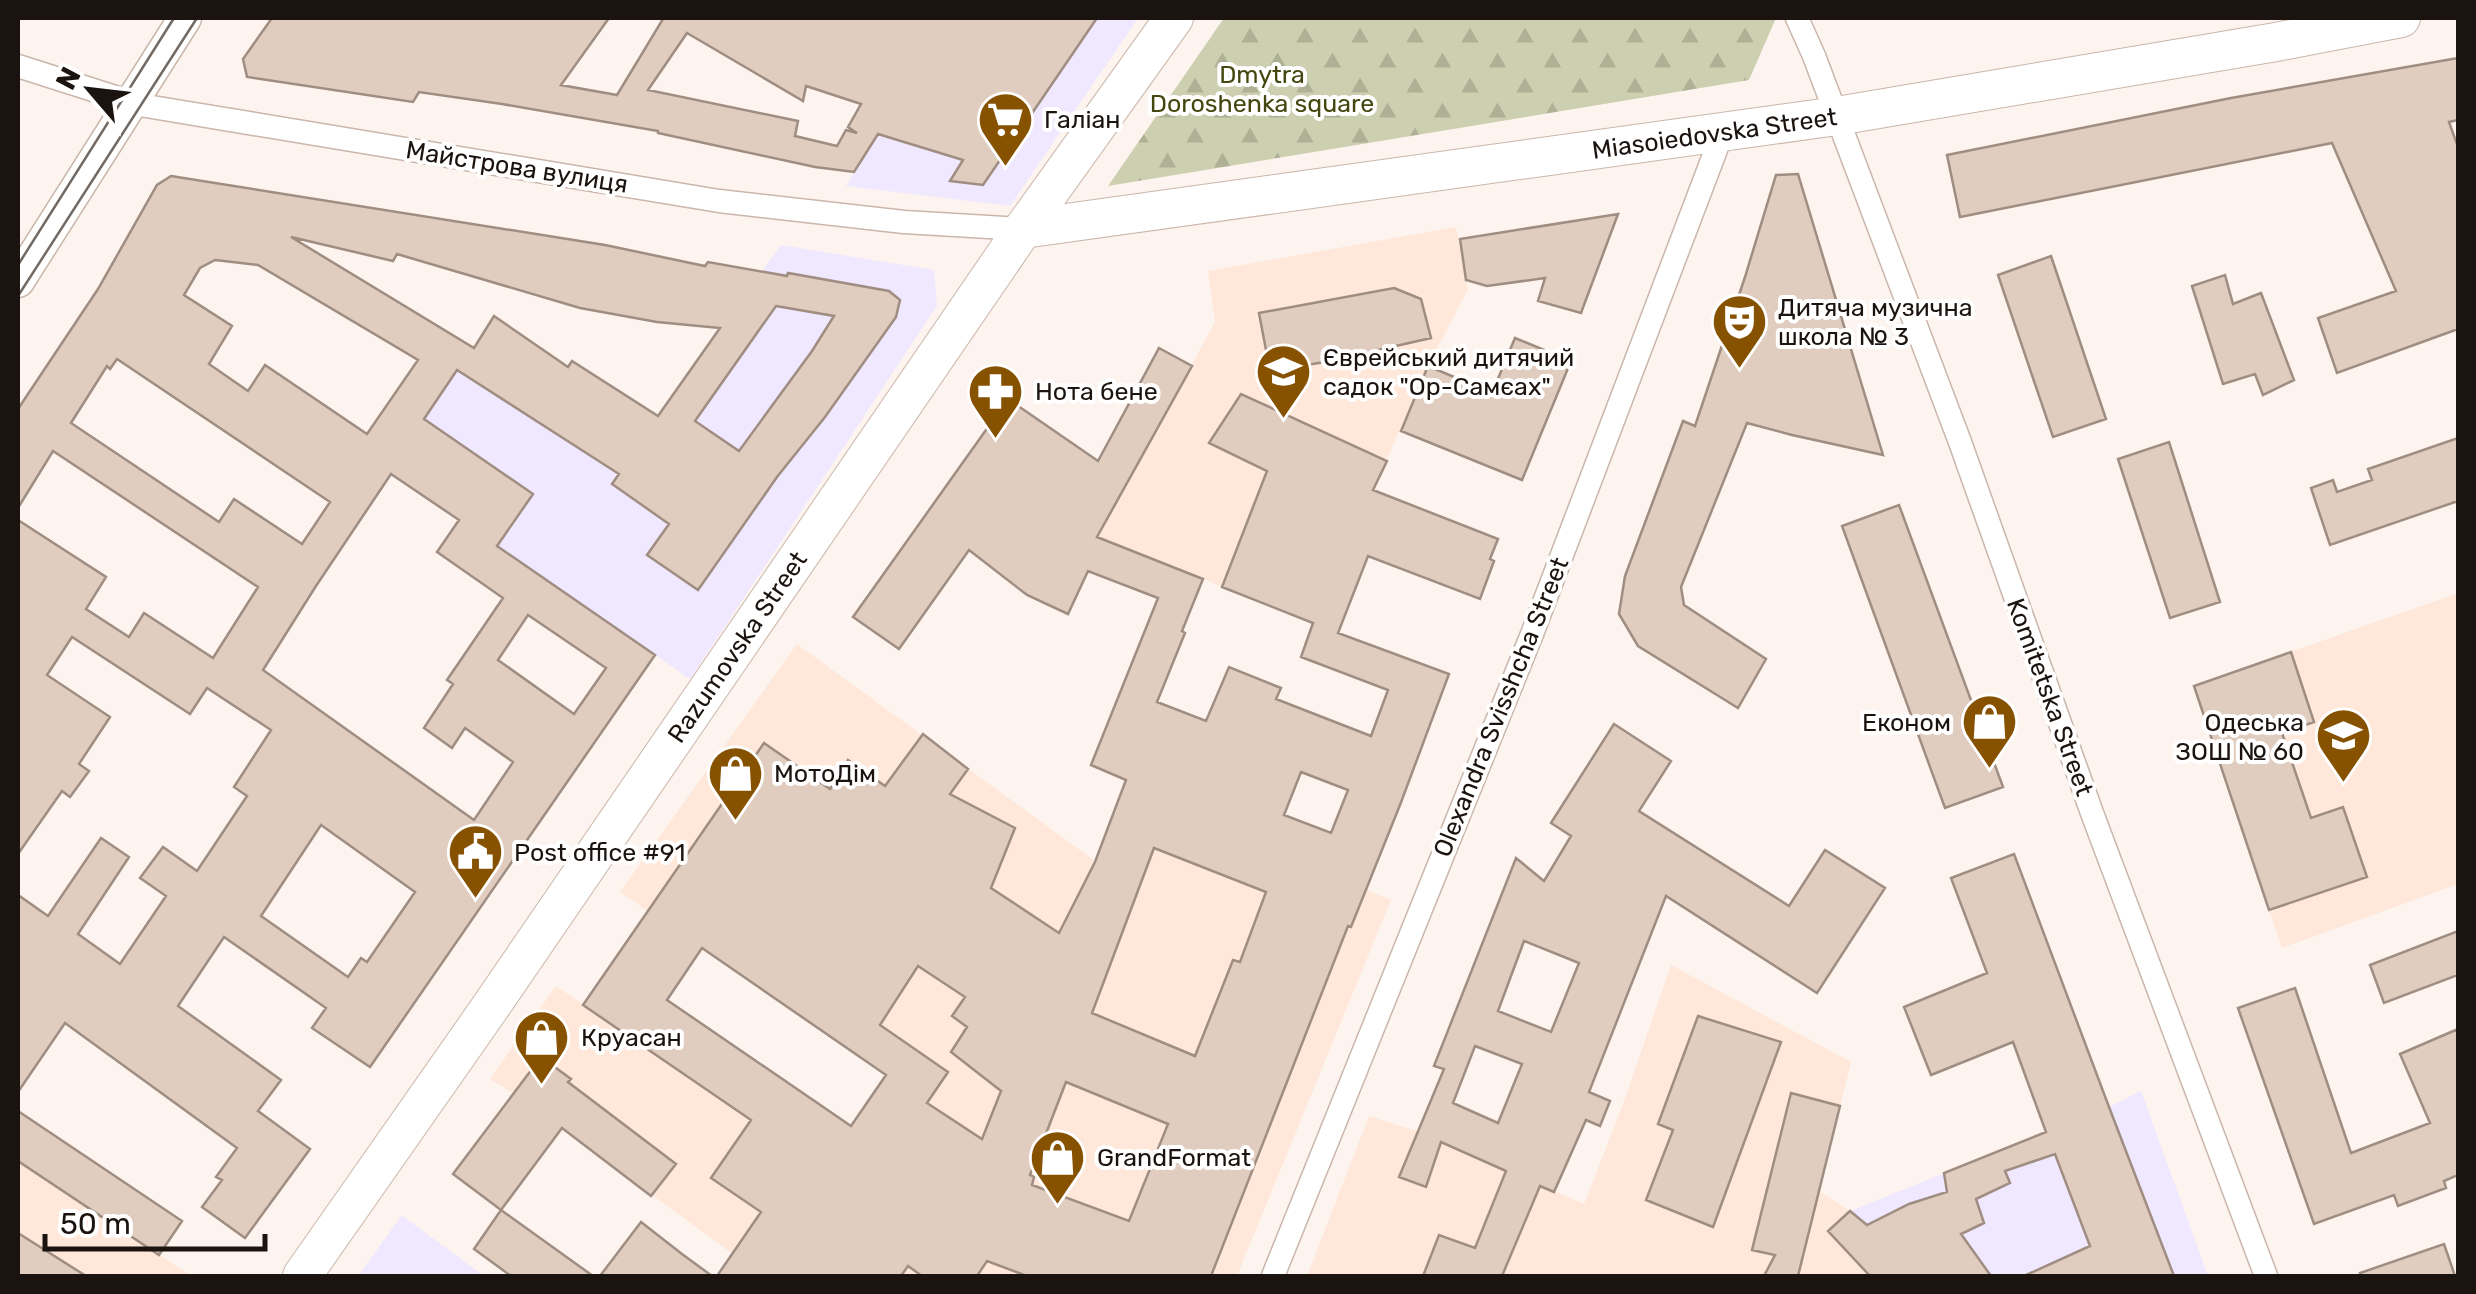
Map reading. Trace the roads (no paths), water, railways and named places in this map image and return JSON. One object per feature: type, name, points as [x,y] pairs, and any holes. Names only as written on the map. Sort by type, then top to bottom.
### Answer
[{"type":"main road","points":[[18,281],[185,18]]},
{"type":"main road","name":"Razumovska Street","points":[[302,1276],[479,1025],[1023,229],[1174,18]]},
{"type":"main road","name":"Miasoiedovska Street","points":[[1023,229],[1722,134],[2402,18]]},
{"type":"street","points":[[1797,18],[1837,116]]},
{"type":"street","name":"Майстрова вулиця","points":[[18,66],[130,102],[719,200],[904,222],[1023,229]]},
{"type":"street","name":"Komitetska Street","points":[[1837,116],[1953,424],[2098,832],[2266,1276]]},
{"type":"street","name":"Olexandra Svisshcha Street","points":[[1272,1276],[1532,634],[1722,134]]},
{"type":"tram line","points":[[18,265],[174,18]]},
{"type":"tram line","points":[[18,296],[197,18]]},
{"type":"place","name":"Галіан","points":[[1005,168]]},
{"type":"place","name":"Дитяча музична школа № 3","points":[[1739,370]]},
{"type":"place","name":"Єврейський дитячий садок \"Ор-Самєах\"","points":[[1284,420]]},
{"type":"place","name":"Нота бене","points":[[996,440]]},
{"type":"place","name":"Економ","points":[[1990,771]]},
{"type":"place","name":"Одеська ЗОШ № 60","points":[[2343,785]]},
{"type":"place","name":"МотоДім","points":[[735,822]]},
{"type":"place","name":"Post office #91","points":[[475,901]]},
{"type":"place","name":"Круасан","points":[[542,1086]]},
{"type":"place","name":"GrandFormat","points":[[1058,1206]]},
{"type":"park label","name":"Dmytra Doroshenka square","points":[[1262,88]]}]
